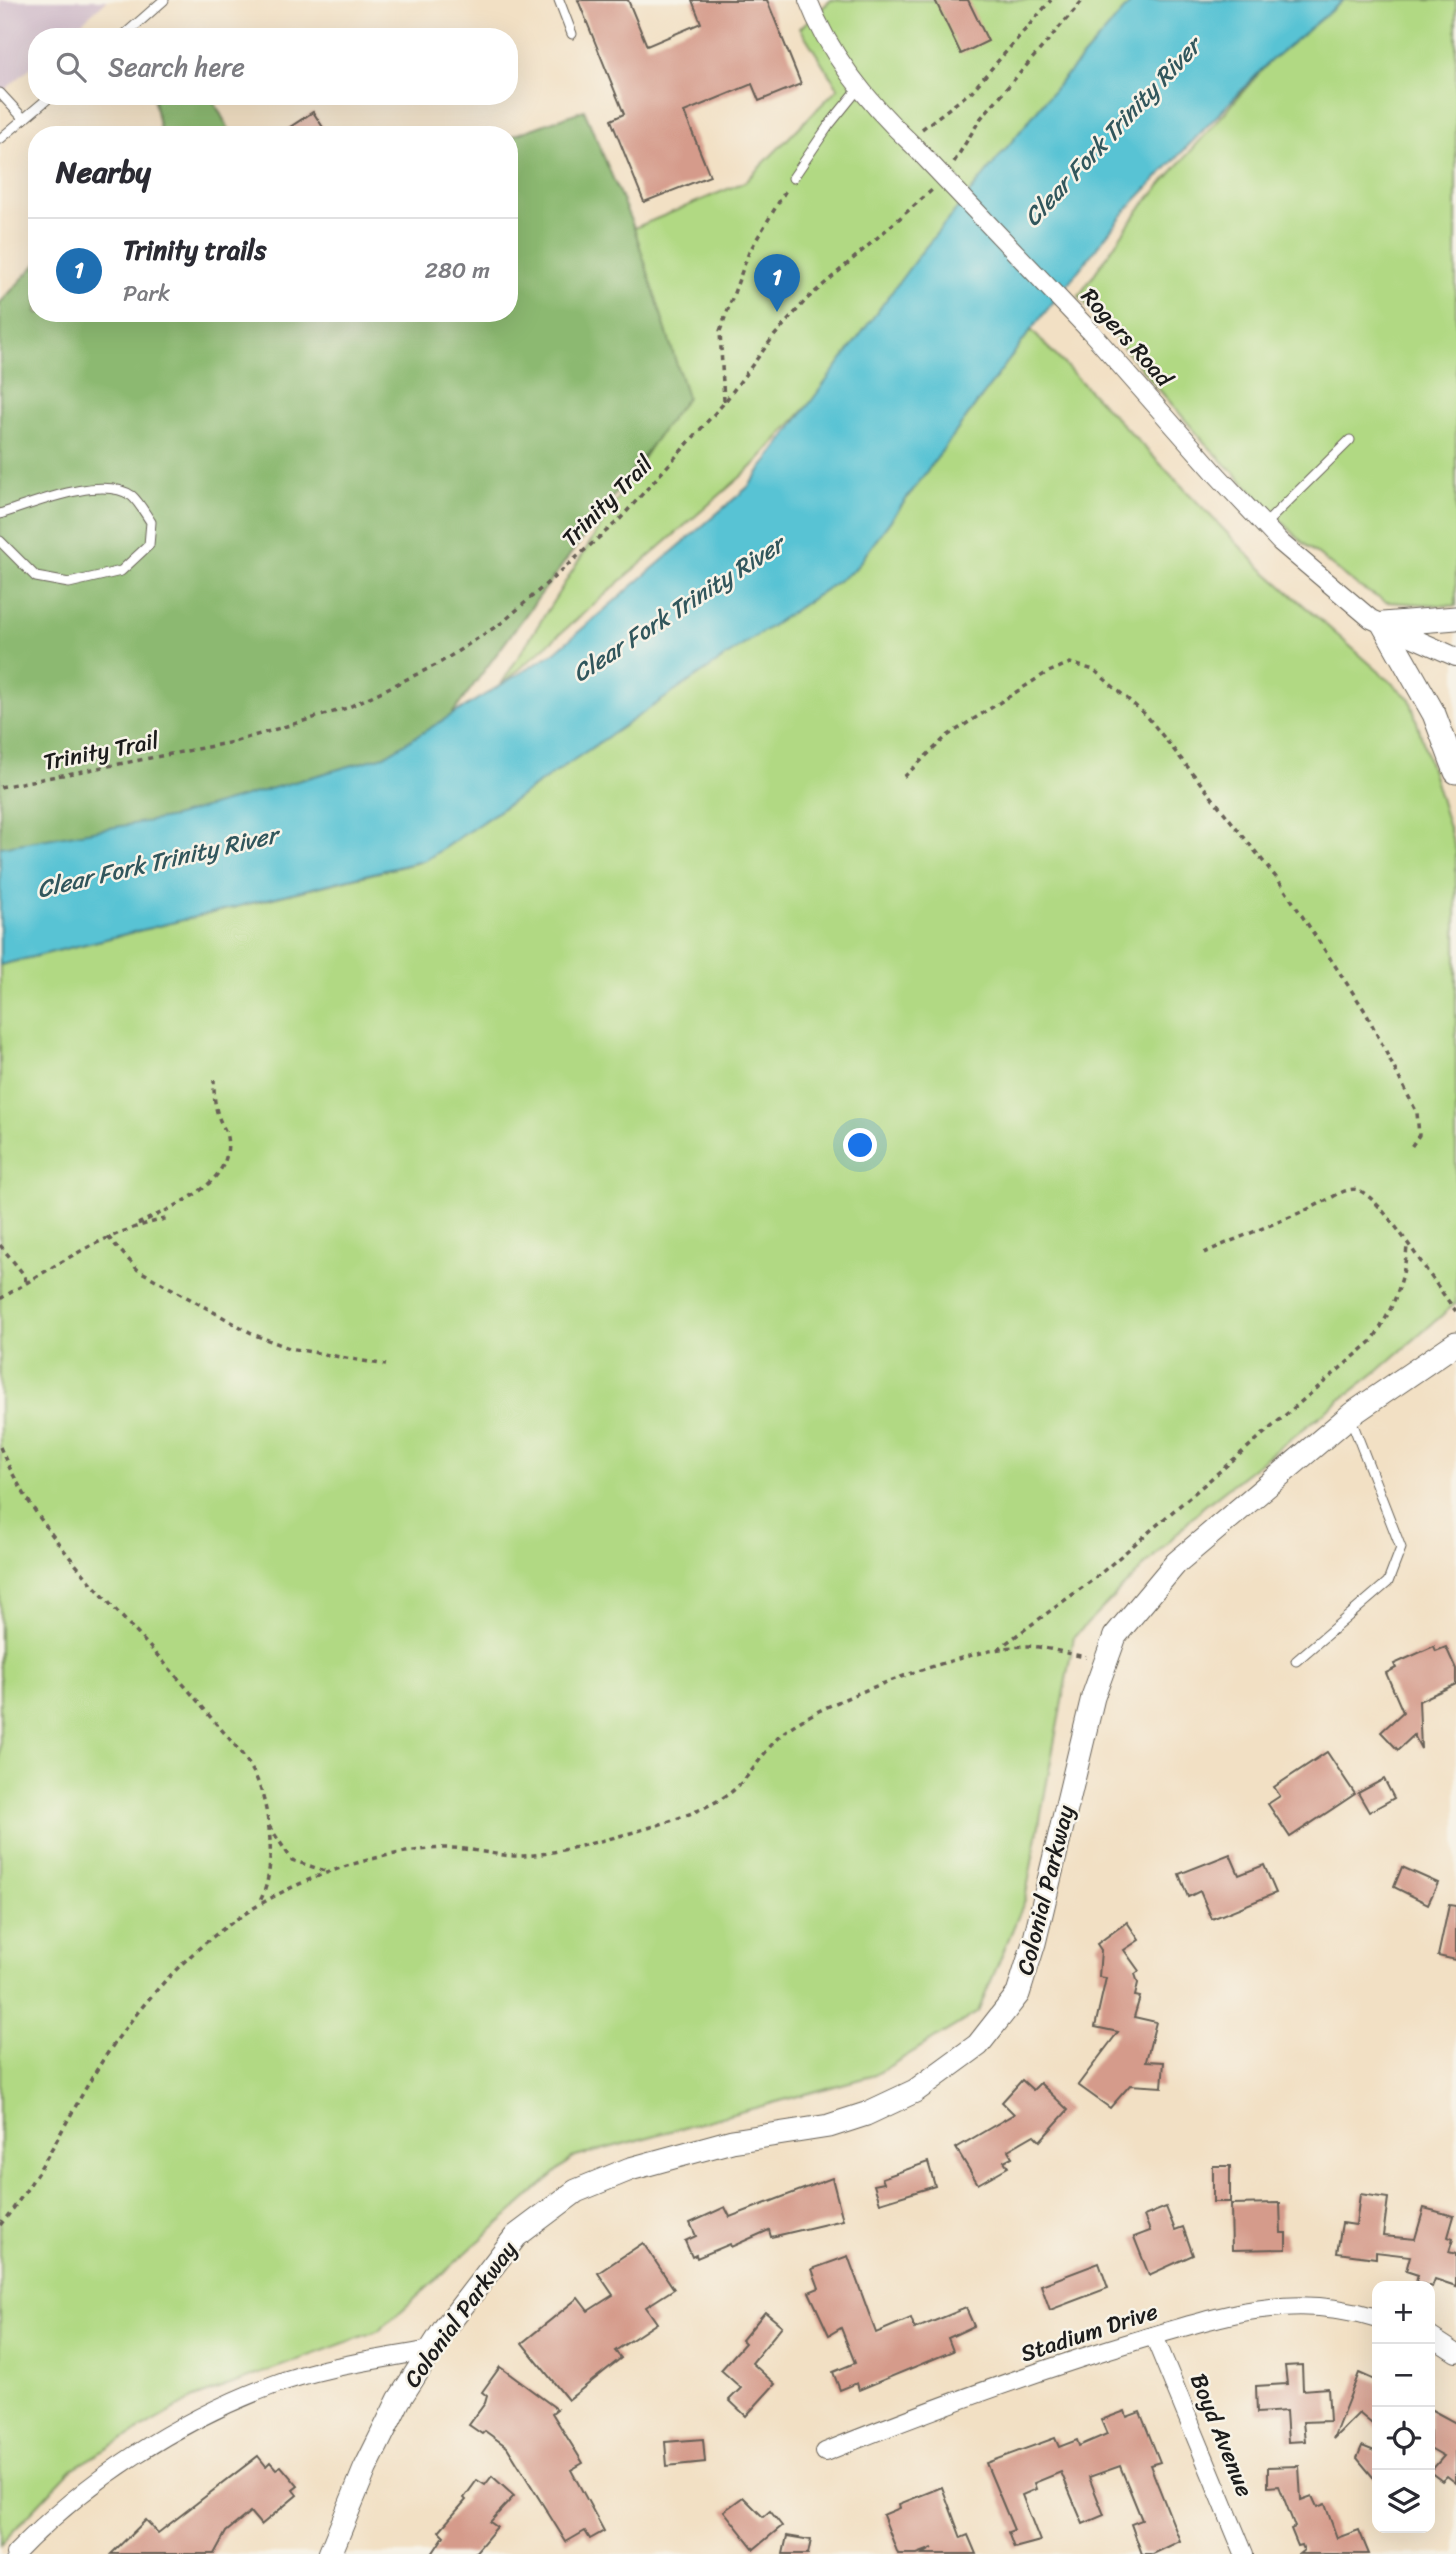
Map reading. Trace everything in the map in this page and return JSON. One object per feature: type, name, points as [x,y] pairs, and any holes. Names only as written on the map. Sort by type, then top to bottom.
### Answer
[{"type":"street","name":"Rogers Road","points":[[808,0],[821,33],[859,88],[1090,331],[1264,525],[1371,619],[1456,657]]},
{"type":"street","points":[[1456,618],[1383,624],[1434,714],[1456,772]]},
{"type":"street","name":"Colonial Parkway","points":[[330,2554],[365,2469],[400,2400],[430,2350],[516,2236],[576,2191],[630,2169],[732,2141],[829,2126],[866,2114],[915,2091],[978,2045],[1018,1994],[1034,1943],[1104,1661],[1115,1636],[1176,1563],[1350,1416],[1456,1343]]},
{"type":"street","name":"Stadium Drive","points":[[825,2452],[1090,2355],[1229,2315],[1272,2307],[1308,2307],[1372,2317]]},
{"type":"street","name":"Boyd Avenue","points":[[1154,2336],[1244,2554]]},
{"type":"street","points":[[1435,2339],[1456,2353]]},
{"type":"street","points":[[15,2554],[46,2522],[87,2490],[131,2458],[187,2424],[274,2384],[322,2370],[430,2350]]},
{"type":"lane","points":[[132,28],[164,0]]},
{"type":"lane","points":[[559,0],[572,34]]},
{"type":"lane","points":[[793,178],[829,125],[859,88]]},
{"type":"lane","points":[[0,93],[24,119]]},
{"type":"lane","points":[[0,139],[40,105]]},
{"type":"lane","points":[[1264,525],[1350,440]]},
{"type":"lane","points":[[0,514],[84,489],[113,488],[132,496],[151,522],[149,545],[121,572],[69,583],[36,576],[0,541]]},
{"type":"lane","points":[[1296,1661],[1388,1582],[1401,1548],[1350,1416]]},
{"type":"path","points":[[910,142],[972,91],[1051,0]]},
{"type":"path","points":[[953,163],[981,118],[1083,0]]},
{"type":"path","points":[[724,403],[720,331],[749,252],[793,178]]},
{"type":"path","name":"Trinity Trail","points":[[0,787],[233,742],[347,708],[438,664],[503,622],[620,519],[724,403],[774,335],[807,299],[938,182]]},
{"type":"path","points":[[904,778],[947,736],[1046,673],[1070,663],[1094,670],[1146,715],[1279,881],[1365,1011],[1417,1113],[1419,1135],[1409,1150]]},
{"type":"path","points":[[0,1299],[65,1257],[138,1224],[202,1188],[219,1175],[228,1161],[227,1134],[214,1098],[214,1080]]},
{"type":"path","points":[[1204,1253],[1282,1222],[1346,1191],[1359,1190],[1376,1201],[1456,1311]]},
{"type":"path","points":[[138,1224],[170,1217]]},
{"type":"path","points":[[108,1237],[138,1270],[255,1335],[289,1348],[386,1365]]},
{"type":"path","points":[[997,1650],[1094,1579],[1372,1341],[1387,1317],[1399,1288],[1406,1268],[1407,1244]]},
{"type":"path","points":[[0,1245],[25,1276],[26,1283]]},
{"type":"path","points":[[0,1447],[13,1479],[91,1584],[188,1689],[252,1770],[265,1800],[270,1851],[263,1896],[258,1903]]},
{"type":"path","points":[[0,2225],[21,2201],[102,2061],[165,1981],[226,1926],[258,1903],[328,1872],[375,1859],[446,1848],[522,1856],[580,1846],[691,1813],[729,1793],[782,1734],[822,1709],[901,1678],[980,1652],[1029,1646],[1104,1661]]},
{"type":"path","points":[[268,1825],[292,1860],[328,1872]]},
{"type":"shaded area","points":[[0,0],[107,0],[75,28],[28,28],[28,70],[0,94]]},
{"type":"green space","points":[[831,0],[1180,0],[752,467],[500,686],[654,441],[686,397],[634,228],[745,182],[838,88],[800,28]]},
{"type":"green space","points":[[1341,0],[1456,0],[1456,606],[1386,602],[1356,585],[1302,542],[1205,443],[1079,296],[1138,211],[1269,62]]},
{"type":"green space","points":[[155,105],[216,105],[227,126],[159,126]]},
{"type":"green space","points":[[584,110],[634,228],[687,397],[401,783],[0,849],[0,303],[28,273],[28,322],[518,322],[518,134]]},
{"type":"green space","points":[[1031,330],[1258,565],[1410,699],[1456,851],[1456,1303],[1379,1370],[1203,1507],[1074,1637],[1025,1900],[978,2012],[875,2075],[572,2158],[380,2330],[194,2398],[72,2469],[0,2545],[0,965],[420,862],[854,570]]},
{"type":"water","name":"Clear Fork Trinity River","points":[[1133,0],[1344,0],[1269,62],[1129,207],[1031,330],[854,570],[426,860],[0,965],[0,847],[173,817],[384,756],[555,652],[748,487],[919,255],[1057,86]]},
{"type":"building","points":[[578,0],[628,0],[647,46],[701,23],[692,0],[767,0],[801,84],[759,101],[752,84],[684,112],[710,176],[644,202],[611,120],[624,114]]},
{"type":"building","points":[[935,0],[968,0],[988,41],[961,54]]},
{"type":"building","points":[[313,112],[322,126],[292,126]]},
{"type":"building","points":[[1434,1646],[1436,1651],[1446,1647],[1456,1669],[1456,1684],[1419,1701],[1421,1749],[1414,1735],[1398,1750],[1381,1732],[1403,1712],[1386,1673],[1396,1668],[1394,1664]]},
{"type":"building","points":[[1327,1752],[1355,1794],[1290,1837],[1268,1804],[1280,1796],[1274,1787]]},
{"type":"building","points":[[1384,1779],[1394,1798],[1369,1812],[1358,1793]]},
{"type":"building","points":[[1230,1854],[1239,1875],[1264,1865],[1276,1893],[1212,1919],[1200,1891],[1188,1897],[1179,1874]]},
{"type":"building","points":[[1402,1867],[1438,1883],[1428,1904],[1394,1887]]},
{"type":"building","points":[[1449,1905],[1456,1906],[1456,1960],[1438,1956]]},
{"type":"building","points":[[1127,1922],[1139,1940],[1124,1950],[1139,1971],[1135,1974],[1138,1983],[1135,1996],[1140,1997],[1134,2017],[1156,2022],[1146,2061],[1164,2062],[1162,2087],[1130,2085],[1110,2108],[1078,2085],[1118,2032],[1095,2027],[1106,1978],[1099,1977],[1101,1950],[1097,1944]]},
{"type":"building","points":[[1022,2080],[1033,2090],[1040,2083],[1068,2110],[1040,2141],[1034,2135],[1008,2150],[1012,2157],[1004,2161],[1008,2167],[978,2184],[956,2148],[1014,2114],[1002,2102]]},
{"type":"building","points":[[928,2162],[935,2186],[880,2203],[874,2185],[884,2183],[882,2178]]},
{"type":"building","points":[[1213,2166],[1230,2166],[1230,2202],[1213,2202]]},
{"type":"building","points":[[832,2178],[843,2220],[771,2237],[769,2230],[731,2247],[730,2244],[697,2258],[696,2255],[692,2257],[685,2241],[696,2236],[690,2223],[725,2207],[730,2217]]},
{"type":"building","points":[[1360,2194],[1388,2198],[1383,2236],[1415,2239],[1424,2208],[1454,2216],[1448,2237],[1453,2239],[1449,2252],[1456,2254],[1456,2286],[1435,2279],[1416,2281],[1418,2275],[1406,2271],[1410,2256],[1376,2252],[1376,2258],[1337,2253],[1342,2223],[1356,2225]]},
{"type":"building","points":[[1280,2203],[1281,2233],[1286,2233],[1286,2249],[1232,2250],[1231,2204]]},
{"type":"building","points":[[1166,2207],[1175,2230],[1183,2227],[1193,2255],[1149,2275],[1134,2237],[1150,2231],[1144,2216]]},
{"type":"building","points":[[643,2243],[674,2289],[646,2307],[657,2323],[615,2351],[621,2358],[568,2400],[522,2343],[578,2298],[588,2311],[613,2295],[598,2273]]},
{"type":"building","points":[[848,2256],[876,2333],[911,2318],[915,2329],[966,2308],[974,2326],[948,2338],[953,2351],[859,2390],[857,2383],[840,2390],[833,2372],[855,2363],[841,2328],[829,2335],[809,2292],[819,2288],[812,2269]]},
{"type":"building","points":[[1099,2263],[1108,2288],[1050,2310],[1041,2285]]},
{"type":"building","points":[[765,2312],[782,2326],[752,2363],[775,2384],[746,2416],[729,2400],[741,2388],[721,2370],[745,2343],[742,2340]]},
{"type":"building","points":[[1302,2365],[1303,2390],[1328,2388],[1330,2421],[1303,2422],[1305,2441],[1288,2442],[1286,2411],[1257,2413],[1256,2386],[1287,2384],[1285,2366]]},
{"type":"building","points":[[500,2367],[557,2409],[552,2413],[583,2463],[571,2470],[604,2531],[590,2539],[585,2531],[566,2542],[507,2447],[485,2431],[482,2434],[469,2425],[485,2403],[487,2396],[482,2392]]},
{"type":"building","points":[[1359,2373],[1372,2379],[1372,2424],[1359,2413],[1333,2439]]},
{"type":"building","points":[[1125,2411],[1127,2417],[1140,2412],[1160,2462],[1150,2465],[1180,2541],[1153,2554],[1142,2554],[1131,2524],[1142,2520],[1120,2466],[1089,2477],[1104,2515],[1083,2524],[1061,2472],[1034,2483],[1036,2489],[1022,2495],[1040,2541],[1014,2548],[1008,2532],[1014,2530],[986,2463],[1055,2438],[1059,2447],[1077,2440],[1079,2446],[1107,2434],[1101,2420]]},
{"type":"building","points":[[1435,2412],[1456,2423],[1456,2483],[1447,2476],[1442,2481],[1435,2476],[1435,2466],[1444,2456],[1435,2451]]},
{"type":"building","points":[[703,2439],[705,2462],[667,2466],[665,2442]]},
{"type":"building","points":[[1362,2446],[1372,2450],[1372,2476],[1357,2458]]},
{"type":"building","points":[[258,2456],[266,2466],[270,2462],[276,2469],[281,2466],[298,2486],[293,2490],[297,2495],[261,2525],[250,2512],[226,2532],[214,2554],[111,2554],[146,2520],[158,2533]]},
{"type":"building","points":[[1299,2466],[1301,2500],[1312,2496],[1317,2507],[1325,2504],[1337,2538],[1359,2530],[1369,2554],[1299,2554],[1304,2550],[1302,2545],[1298,2546],[1291,2529],[1295,2527],[1279,2486],[1268,2487],[1268,2467]]},
{"type":"building","points":[[492,2476],[514,2496],[490,2522],[497,2527],[474,2554],[432,2554],[444,2536],[439,2531],[466,2500],[464,2498],[477,2480],[485,2485]]},
{"type":"building","points":[[942,2487],[961,2538],[968,2535],[976,2554],[923,2554],[933,2548],[917,2554],[898,2554],[883,2515],[900,2508],[899,2504]]},
{"type":"building","points":[[743,2497],[763,2517],[770,2511],[782,2526],[754,2549],[724,2511]]},
{"type":"building","points":[[787,2536],[811,2540],[808,2554],[783,2554]]},
{"type":"place","name":"Trinity trails","points":[[777,312]]}]
